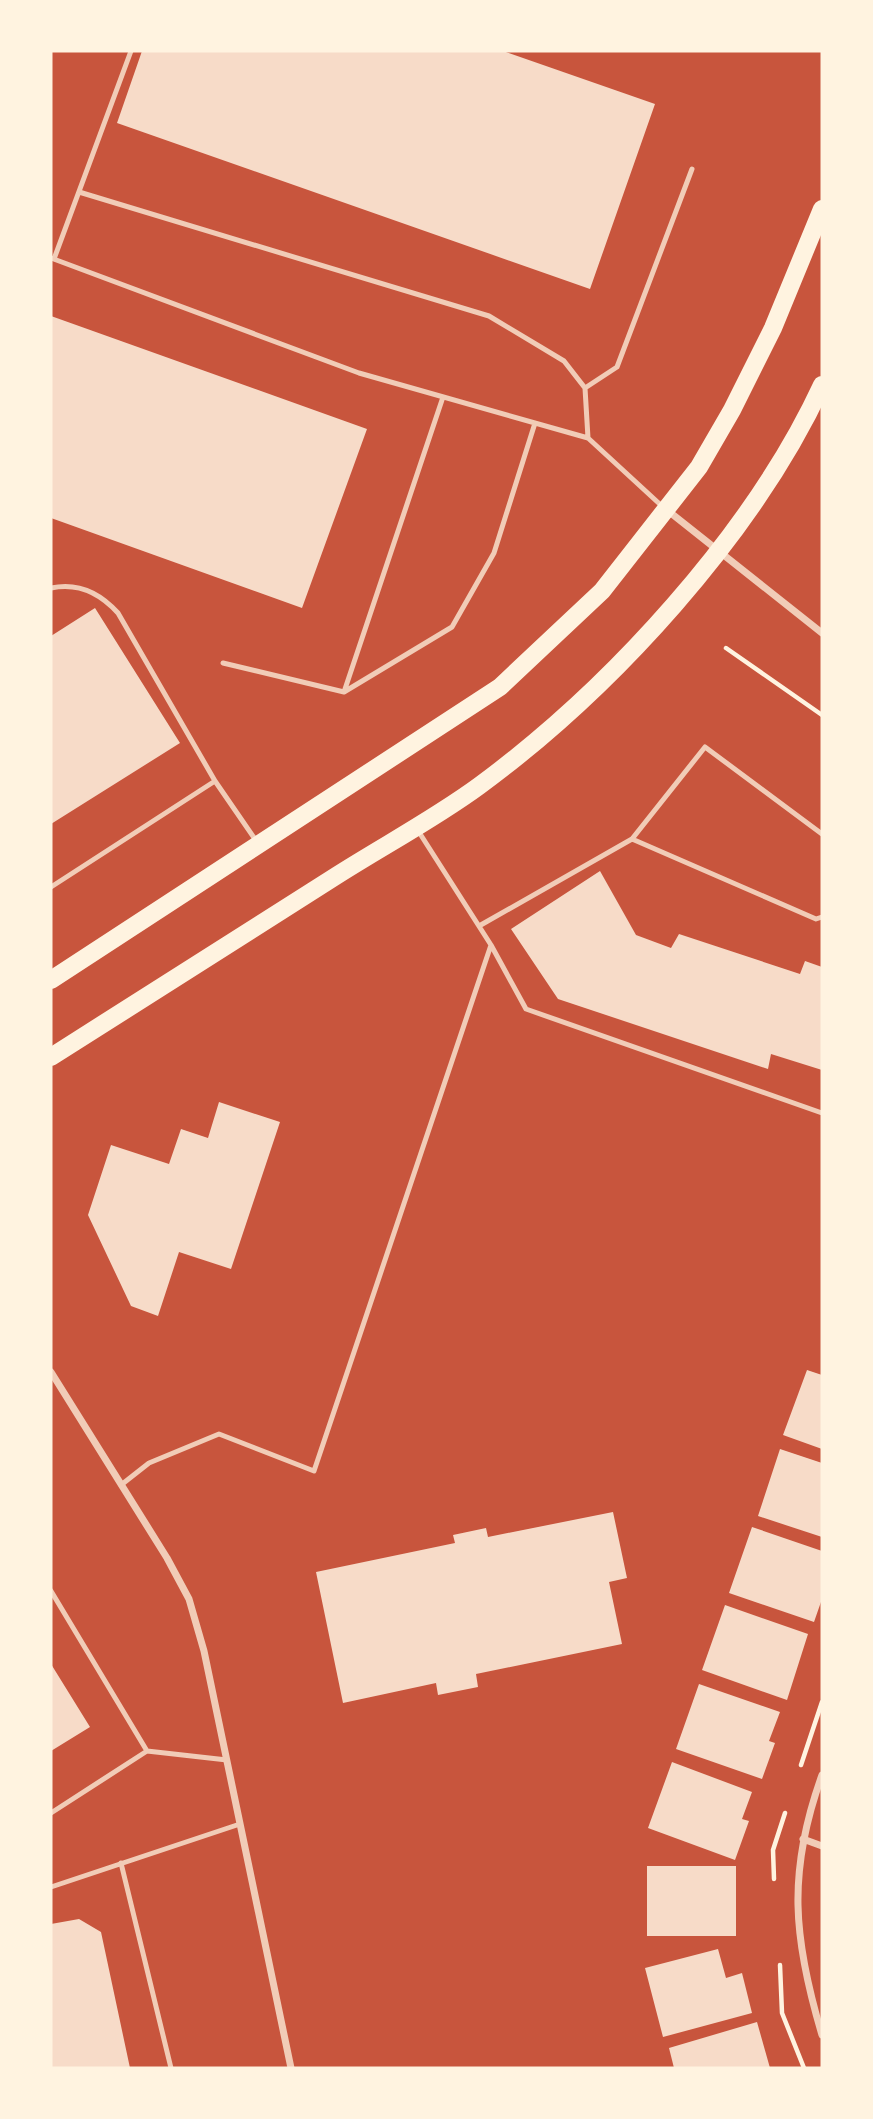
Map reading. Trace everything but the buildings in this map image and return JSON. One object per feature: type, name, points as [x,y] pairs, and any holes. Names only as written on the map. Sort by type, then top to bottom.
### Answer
[{"type":"main road","points":[[51,980],[500,687],[603,591],[699,467],[732,410],[773,328],[822,209]]},
{"type":"main road","points":[[51,1057],[478,786],[555,724],[647,637],[716,551],[770,480],[804,424],[822,385]]},
{"type":"street","points":[[667,510],[822,633]]},
{"type":"street","points":[[51,1372],[189,1599],[204,1651],[291,2068]]},
{"type":"street","points":[[822,1775],[803,1839],[796,1907],[801,1954],[822,2035]]},
{"type":"street","points":[[803,1839],[822,1846]]},
{"type":"lane","points":[[131,51],[53,259],[359,373],[589,438],[667,510]]},
{"type":"lane","points":[[585,388],[617,367],[692,169]]},
{"type":"lane","points":[[79,192],[489,316],[564,361],[585,388],[589,438]]},
{"type":"lane","points":[[344,692],[443,397]]},
{"type":"lane","points":[[223,663],[344,692],[452,626],[494,553],[535,423]]},
{"type":"lane","points":[[51,589],[65,585],[102,596],[118,613],[215,781],[259,845]]},
{"type":"lane","points":[[479,926],[632,839],[705,747],[822,834]]},
{"type":"lane","points":[[51,887],[215,781]]},
{"type":"lane","points":[[415,826],[491,945],[526,1009],[822,1112]]},
{"type":"lane","points":[[632,839],[816,919],[822,917]]},
{"type":"lane","points":[[121,1485],[149,1463],[219,1434],[314,1471],[491,945]]},
{"type":"lane","points":[[51,1591],[147,1751]]},
{"type":"lane","points":[[51,1812],[147,1751],[227,1760]]},
{"type":"lane","points":[[51,1887],[240,1824]]},
{"type":"lane","points":[[121,1863],[171,2068]]},
{"type":"path","points":[[726,648],[822,715]]}]
